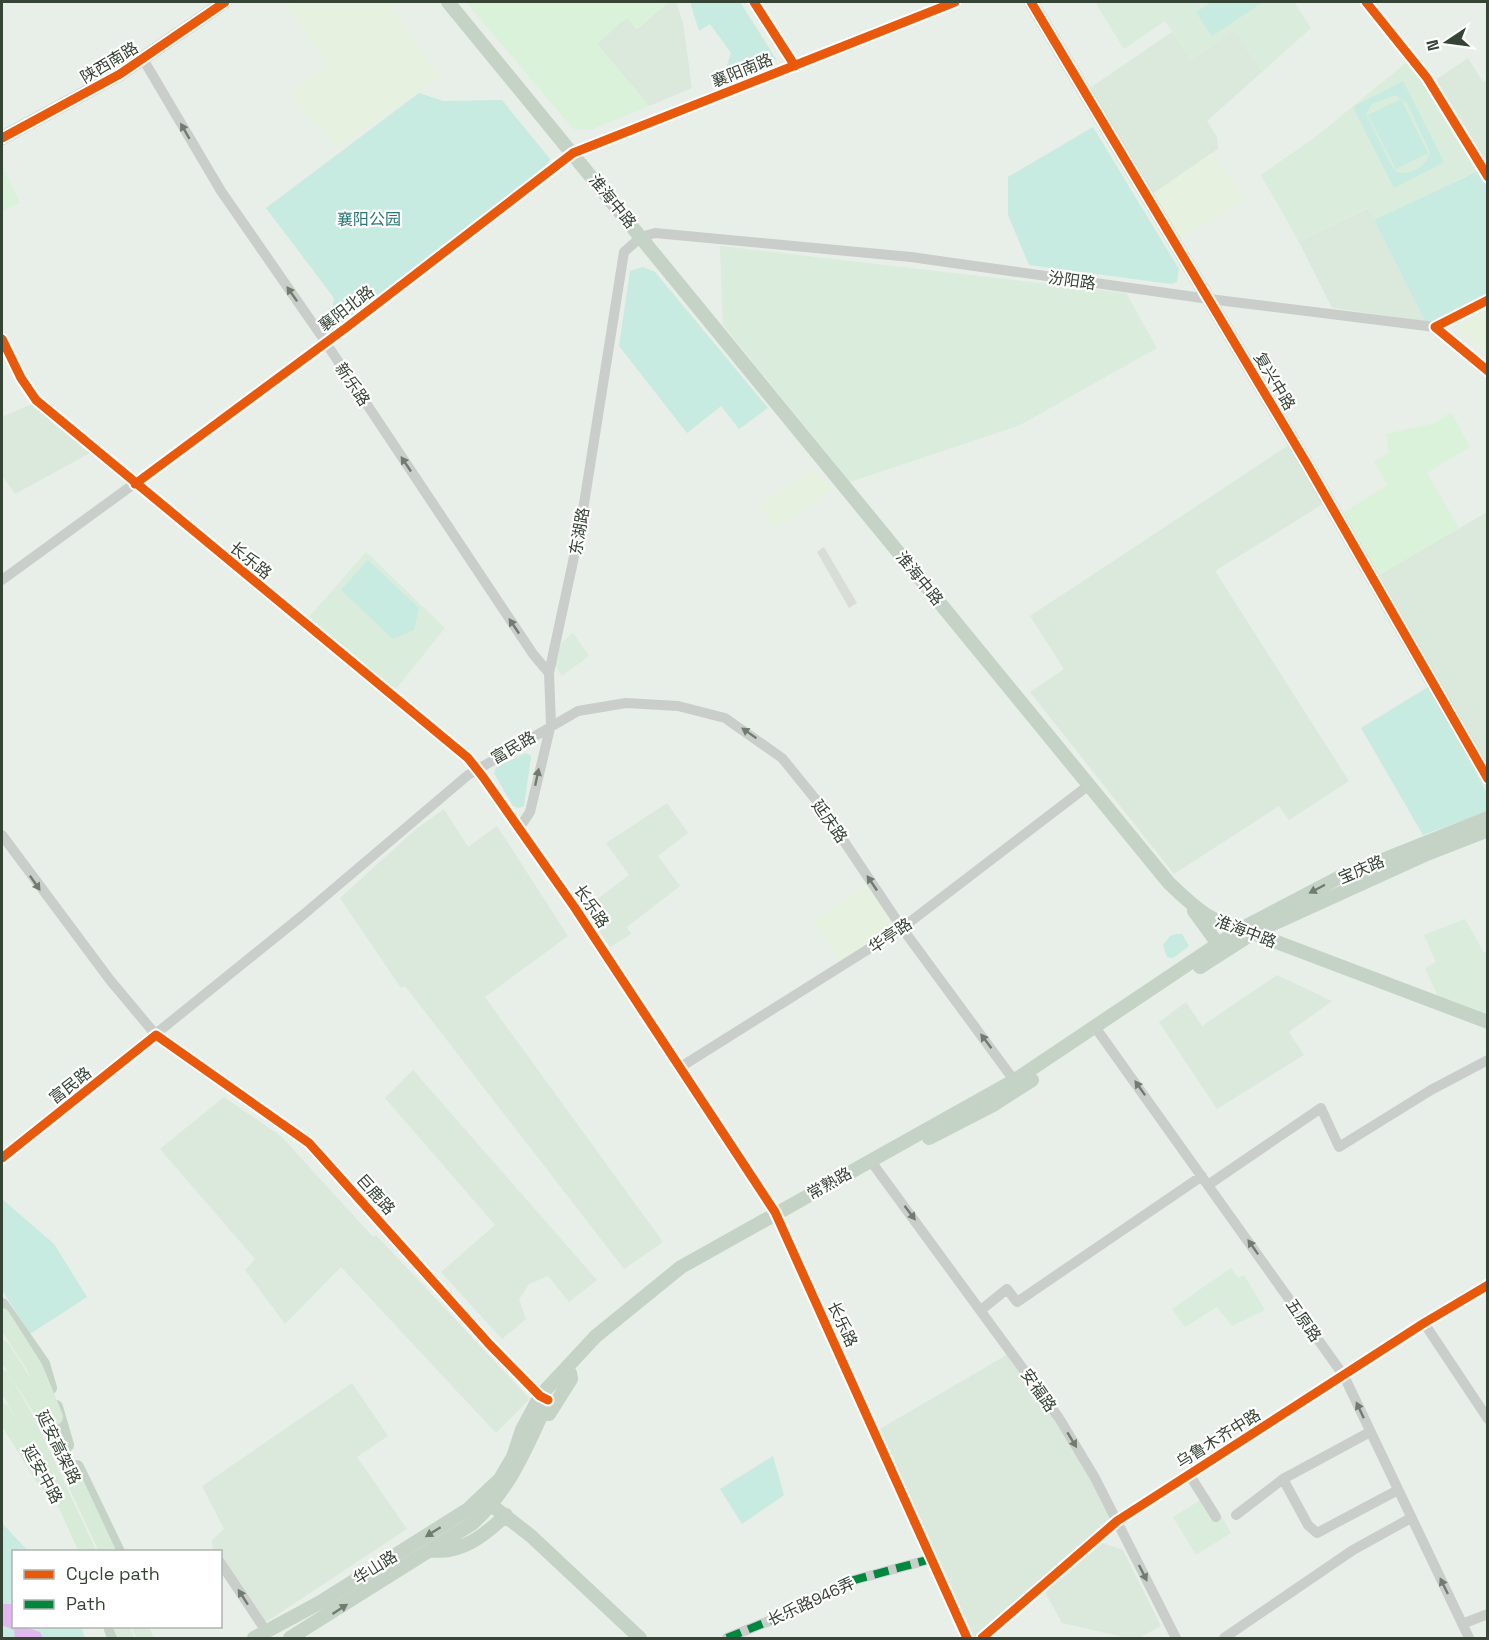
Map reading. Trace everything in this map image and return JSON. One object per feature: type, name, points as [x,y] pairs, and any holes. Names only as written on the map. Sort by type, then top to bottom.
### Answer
[{"type":"highway","points":[[2,1316],[35,1368],[66,1445]]},
{"type":"highway","name":"延安高架路","points":[[2,1347],[42,1412],[108,1550]]},
{"type":"highway","name":"延安高架路","points":[[2,1378],[27,1421],[88,1550]]},
{"type":"highway","points":[[2,1411],[46,1482]]},
{"type":"main road","name":"陕西南路","points":[[2,138],[143,59],[225,2]]},
{"type":"main road","name":"淮海中路","points":[[448,2],[1169,883],[1220,924],[1488,1022]]},
{"type":"main road","name":"复兴中路","points":[[1031,2],[1307,464],[1488,780]]},
{"type":"main road","name":"宝庆路","points":[[1246,932],[1340,877],[1488,818]]},
{"type":"main road","name":"宝庆路","points":[[1246,932],[1488,830]]},
{"type":"main road","points":[[1184,897],[1218,944]]},
{"type":"main road","name":"常熟路","points":[[1097,1030],[1218,944],[1246,932]]},
{"type":"main road","name":"常熟路","points":[[479,1497],[500,1479],[544,1398],[596,1336],[634,1302],[683,1266],[1018,1084],[1246,932]]},
{"type":"main road","name":"常熟路","points":[[492,1505],[511,1480],[544,1398],[652,1297],[777,1216]]},
{"type":"main road","points":[[2,1305],[43,1364],[66,1445]]},
{"type":"main road","name":"延安中路","points":[[2,1339],[66,1445],[118,1550]]},
{"type":"main road","name":"常熟路","points":[[492,1505],[502,1502],[517,1481],[554,1404],[571,1379],[570,1373]]},
{"type":"main road","name":"延安中路","points":[[2,1399],[46,1482],[61,1505],[81,1550]]},
{"type":"main road","points":[[2,1417],[22,1456],[46,1482]]},
{"type":"main road","points":[[479,1497],[506,1515],[531,1536],[640,1638]]},
{"type":"main road","name":"华山路","points":[[260,1635],[319,1603],[467,1510],[479,1497]]},
{"type":"main road","name":"华山路","points":[[290,1638],[473,1523],[492,1505]]},
{"type":"main road","points":[[430,1550],[448,1553],[482,1536],[506,1515]]},
{"type":"street","points":[[754,2],[795,66]]},
{"type":"street","name":"襄阳南路","points":[[573,153],[956,2]]},
{"type":"street","points":[[1366,2],[1427,78],[1488,177]]},
{"type":"street","name":"新乐路","points":[[143,59],[221,191],[325,342],[533,654],[549,673]]},
{"type":"street","name":"襄阳北路","points":[[2,580],[325,342],[573,153]]},
{"type":"street","name":"汾阳路","points":[[641,237],[655,233],[911,257],[1209,299],[1435,327]]},
{"type":"street","name":"东湖路","points":[[520,827],[530,812],[551,724],[549,673],[580,529],[624,252],[641,237]]},
{"type":"street","points":[[1488,300],[1435,327],[1488,371]]},
{"type":"street","name":"长乐路","points":[[2,339],[21,378],[36,400],[468,758],[477,769],[520,827],[777,1216],[967,1638]]},
{"type":"street","name":"延庆路","points":[[551,724],[578,711],[626,703],[678,706],[705,712],[733,723],[761,742],[789,767],[817,801],[902,928],[1018,1084]]},
{"type":"street","name":"富民路","points":[[2,1158],[156,1035],[477,769],[551,724]]},
{"type":"street","name":"华亭路","points":[[679,1068],[902,928],[1089,785]]},
{"type":"street","name":"巨鹿路","points":[[2,835],[110,980],[156,1035],[309,1143],[490,1345],[544,1398]]},
{"type":"street","name":"五原路","points":[[1097,1030],[1344,1376],[1469,1638]]},
{"type":"street","points":[[981,1310],[1007,1289],[1017,1302],[1321,1108],[1339,1146],[1431,1090],[1488,1060]]},
{"type":"street","name":"安福路","points":[[872,1163],[1059,1419],[1095,1478],[1176,1638]]},
{"type":"street","name":"乌鲁木齐中路","points":[[982,1638],[1117,1521],[1424,1323],[1488,1285]]},
{"type":"street","points":[[1424,1323],[1488,1419]]},
{"type":"street","points":[[1236,1515],[1283,1479],[1370,1432]]},
{"type":"street","points":[[1189,1474],[1216,1517]]},
{"type":"street","points":[[1283,1479],[1308,1525],[1317,1533],[1398,1490]]},
{"type":"street","points":[[1224,1638],[1353,1551],[1411,1518]]},
{"type":"street","name":"长乐路946弄","points":[[727,1638],[806,1606],[843,1583],[931,1559]]},
{"type":"street","points":[[222,1566],[260,1635]]},
{"type":"street","points":[[1462,1624],[1488,1614]]},
{"type":"shaded area","points":[[285,2],[396,2],[391,9],[441,77],[336,148],[319,123],[314,126],[291,92],[328,66]]},
{"type":"shaded area","points":[[466,2],[669,2],[636,29],[628,18],[621,22],[597,44],[649,106],[590,130],[573,129]]},
{"type":"shaded area","points":[[669,2],[676,2],[683,23],[692,88],[649,106],[597,44],[621,21],[628,18],[637,29]]},
{"type":"shaded area","points":[[1100,2],[1294,2],[1311,28],[1262,72],[1234,30],[1191,60],[1165,21],[1124,49],[1096,4]]},
{"type":"shaded area","points":[[1234,30],[1262,72],[1207,121],[1217,137],[1218,149],[1151,195],[1087,90],[1172,32],[1191,60]]},
{"type":"shaded area","points":[[1468,58],[1483,82],[1487,79],[1487,167],[1434,81]]},
{"type":"shaded area","points":[[1407,62],[1422,81],[1477,171],[1374,220],[1367,208],[1299,242],[1261,175],[1318,135]]},
{"type":"shaded area","points":[[1212,153],[1244,200],[1178,240],[1151,195]]},
{"type":"shaded area","points":[[2,165],[20,203],[2,211]]},
{"type":"shaded area","points":[[1368,208],[1425,321],[1332,308],[1299,242]]},
{"type":"shaded area","points":[[720,246],[1126,293],[1157,348],[1020,425],[850,482],[723,325]]},
{"type":"shaded area","points":[[1487,310],[1487,351],[1453,327]]},
{"type":"shaded area","points":[[32,404],[90,453],[15,494],[2,475],[2,417]]},
{"type":"shaded area","points":[[1451,412],[1470,447],[1427,473],[1459,528],[1379,575],[1343,513],[1387,485],[1374,462],[1389,453],[1386,434],[1435,423]]},
{"type":"shaded area","points":[[1289,445],[1323,504],[1215,571],[1349,781],[1289,820],[1279,806],[1174,874],[1030,692],[1064,669],[1030,616]]},
{"type":"shaded area","points":[[815,469],[831,489],[791,519],[774,527],[759,505]]},
{"type":"shaded area","points":[[1487,512],[1487,766],[1379,575]]},
{"type":"shaded area","points":[[824,547],[857,603],[849,608],[817,552]]},
{"type":"shaded area","points":[[366,552],[445,628],[395,690],[309,617]]},
{"type":"shaded area","points":[[573,633],[589,656],[562,676],[554,664],[560,644]]},
{"type":"shaded area","points":[[667,803],[688,833],[658,856],[680,886],[627,927],[631,934],[610,947],[584,909],[629,875],[606,843]]},
{"type":"shaded area","points":[[444,809],[468,847],[497,826],[568,936],[485,997],[663,1242],[624,1269],[405,986],[401,988],[340,898],[416,829]]},
{"type":"shaded area","points":[[868,884],[898,928],[841,963],[814,922]]},
{"type":"shaded area","points":[[1465,919],[1484,953],[1487,951],[1487,1017],[1438,997],[1425,968],[1436,962],[1424,935]]},
{"type":"shaded area","points":[[1277,975],[1332,1001],[1289,1032],[1304,1055],[1217,1109],[1159,1022],[1186,1002],[1202,1026]]},
{"type":"shaded area","points":[[413,1070],[597,1280],[569,1302],[548,1276],[529,1284],[519,1299],[526,1319],[502,1339],[441,1272],[495,1225],[385,1098]]},
{"type":"shaded area","points":[[224,1097],[281,1136],[373,1237],[376,1235],[530,1399],[496,1433],[341,1267],[285,1324],[245,1270],[255,1259],[160,1149]]},
{"type":"shaded area","points":[[1231,1268],[1238,1278],[1244,1275],[1265,1310],[1232,1326],[1217,1307],[1185,1327],[1172,1309]]},
{"type":"shaded area","points":[[1010,1353],[1056,1421],[1091,1479],[1111,1520],[975,1638],[971,1638],[878,1430]]},
{"type":"shaded area","points":[[352,1383],[388,1436],[357,1457],[407,1529],[266,1622],[222,1563],[222,1550],[213,1550],[212,1540],[224,1529],[202,1486]]},
{"type":"shaded area","points":[[1209,1495],[1231,1533],[1196,1555],[1173,1517]]},
{"type":"shaded area","points":[[1102,1543],[1123,1550],[1161,1626],[1139,1638],[1127,1638],[1062,1623],[1044,1590]]},
{"type":"shaded area","points":[[2,1604],[12,1604],[12,1628],[28,1628],[40,1632],[43,1638],[15,1638],[14,1630],[2,1625]]},
{"type":"green space","points":[[690,2],[740,2],[776,59],[733,76],[726,68],[731,53],[710,24],[699,31]]},
{"type":"green space","points":[[1212,2],[1263,2],[1212,36],[1196,12]]},
{"type":"green space","points":[[1403,81],[1444,162],[1394,188],[1353,107]],"holes":[[[1395,95],[1407,103],[1430,152],[1426,162],[1418,169],[1401,173],[1396,172],[1391,165],[1366,114],[1372,104]]]},
{"type":"green space","name":"襄阳公园","points":[[419,93],[443,101],[502,100],[550,159],[546,168],[333,334],[326,332],[319,322],[331,314],[334,298],[266,208]]},
{"type":"green space","points":[[1401,99],[1428,153],[1396,169],[1368,115]]},
{"type":"green space","points":[[1093,127],[1179,269],[1177,282],[1171,284],[1029,265],[1008,215],[1008,177]]},
{"type":"green space","points":[[1478,171],[1487,187],[1487,296],[1433,322],[1425,321],[1374,220]]},
{"type":"green space","points":[[643,267],[655,272],[768,408],[739,429],[721,406],[687,433],[619,346],[630,271]]},
{"type":"green space","points":[[368,560],[419,608],[414,630],[393,639],[341,590]]},
{"type":"green space","points":[[1428,687],[1487,793],[1487,812],[1423,835],[1361,728]]},
{"type":"green space","points":[[526,753],[531,756],[524,806],[519,808],[513,806],[494,773],[496,767]]},
{"type":"green space","points":[[1182,934],[1189,946],[1173,958],[1167,957],[1163,945],[1170,936]]},
{"type":"green space","points":[[2,1199],[54,1244],[87,1297],[30,1334],[2,1290]]},
{"type":"green space","points":[[773,1456],[784,1495],[742,1524],[720,1489]]},
{"type":"green space","points":[[2,1523],[27,1550],[12,1550],[12,1628],[81,1628],[85,1638],[2,1638]]},
{"type":"marked path","points":[[727,1638],[806,1606],[843,1583],[931,1559]]},
{"type":"cycle path","points":[[2,138],[120,74],[225,2]]},
{"type":"cycle path","points":[[754,2],[795,66]]},
{"type":"cycle path","points":[[135,484],[347,327],[573,153],[955,2]]},
{"type":"cycle path","points":[[1031,2],[1307,464],[1488,779]]},
{"type":"cycle path","points":[[1366,2],[1427,78],[1488,177]]},
{"type":"cycle path","points":[[1488,300],[1435,327],[1488,371]]},
{"type":"cycle path","points":[[2,339],[21,378],[36,400],[468,758],[483,777],[575,908],[775,1212],[967,1638]]},
{"type":"cycle path","points":[[2,1158],[156,1035],[309,1143],[490,1345],[540,1396],[548,1400]]},
{"type":"cycle path","points":[[982,1638],[1117,1521],[1424,1323],[1488,1285]]}]
